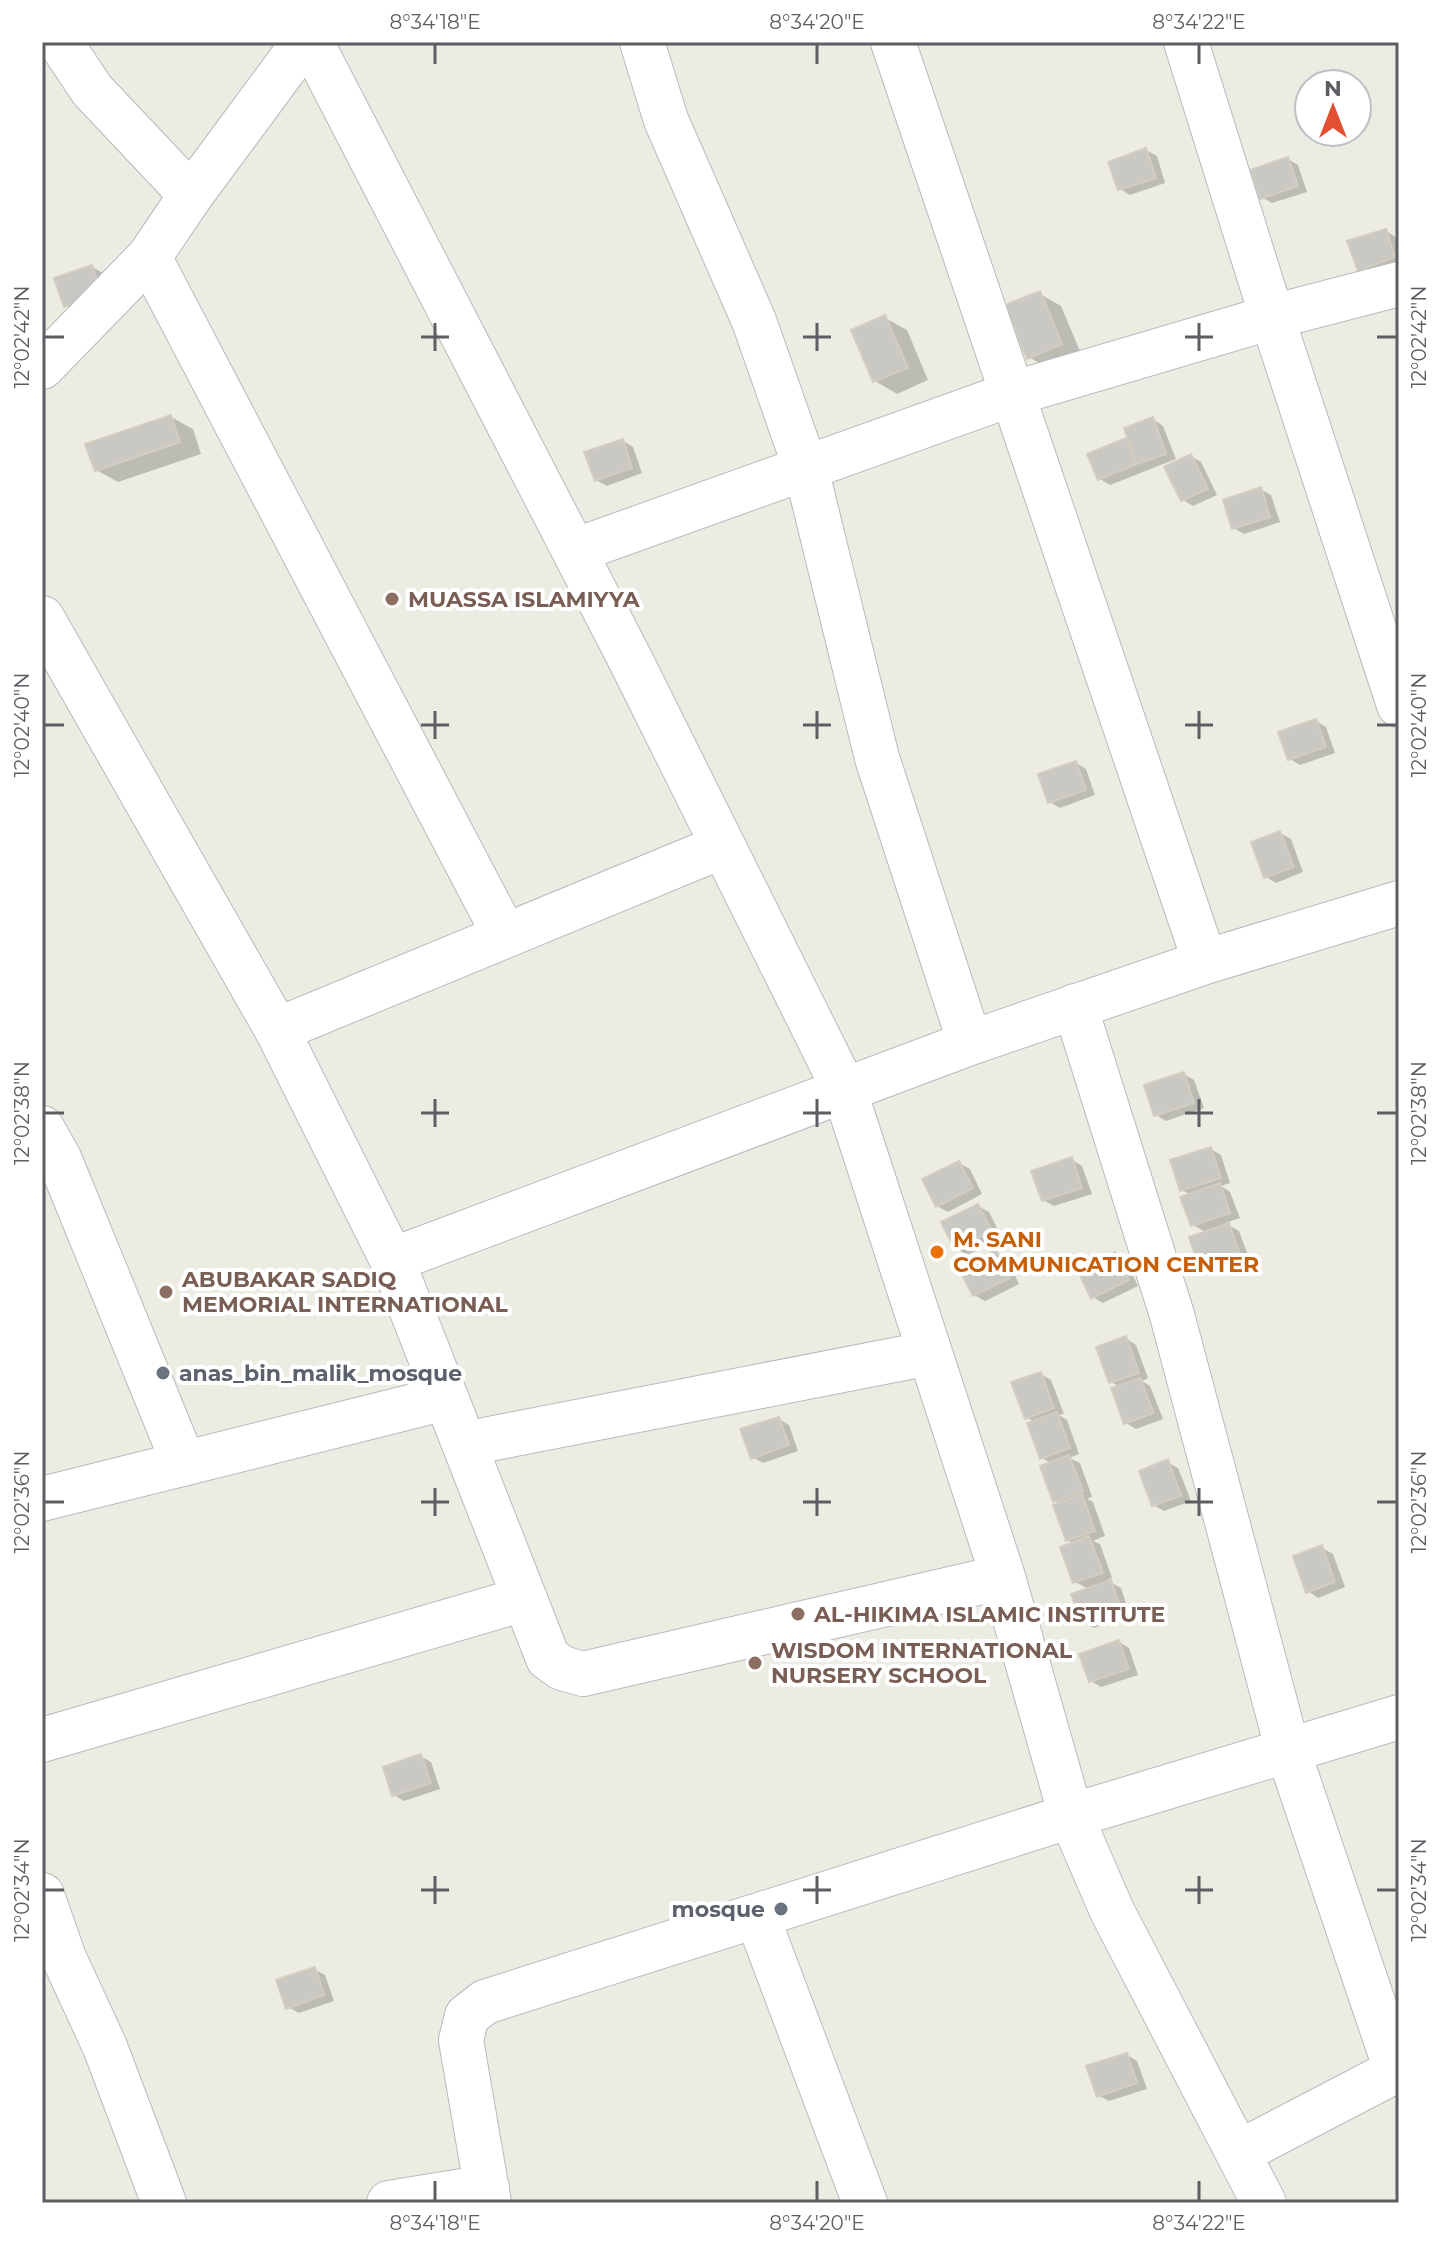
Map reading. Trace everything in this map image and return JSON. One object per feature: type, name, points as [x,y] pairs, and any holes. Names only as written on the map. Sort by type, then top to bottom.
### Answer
[{"type":"street","points":[[60,42],[92,90],[191,195]]},
{"type":"street","points":[[42,367],[149,257],[304,42]]},
{"type":"street","points":[[311,42],[574,551],[844,1089],[1003,1577],[1071,1816],[1112,1911],[1264,2203]]},
{"type":"street","points":[[642,42],[666,120],[754,321],[806,469],[877,758],[970,1043]]},
{"type":"street","points":[[893,42],[1205,962]]},
{"type":"street","points":[[1186,42],[1399,705]]},
{"type":"street","points":[[149,257],[505,936]]},
{"type":"street","points":[[574,551],[1012,394],[1272,317],[1399,284]]},
{"type":"street","points":[[42,618],[277,1030],[392,1260],[548,1658],[562,1668],[583,1674],[1003,1577]]},
{"type":"street","points":[[277,1030],[723,846]]},
{"type":"street","points":[[392,1260],[970,1043],[1205,962],[1399,903]]},
{"type":"street","points":[[1075,1006],[1172,1315],[1288,1751],[1398,2069],[1238,2153]]},
{"type":"street","points":[[42,1128],[59,1158],[184,1464]]},
{"type":"street","points":[[464,1444],[930,1353]]},
{"type":"street","points":[[42,1499],[446,1398]]},
{"type":"street","points":[[42,1740],[524,1599]]},
{"type":"street","points":[[389,2203],[488,2195],[461,2040],[467,2016],[485,2002],[1071,1816],[1399,1717]]},
{"type":"street","points":[[42,1895],[53,1962],[105,2047],[164,2203]]},
{"type":"street","points":[[757,1916],[865,2203]]},
{"type":"building","points":[[1146,148],[1156,178],[1118,190],[1108,162]]},
{"type":"building","points":[[1288,157],[1298,186],[1260,199],[1250,170]]},
{"type":"building","points":[[1386,229],[1395,257],[1358,271],[1347,241]]},
{"type":"building","points":[[92,265],[102,294],[64,307],[54,278]]},
{"type":"building","points":[[1040,291],[1062,344],[1027,359],[1005,305]]},
{"type":"building","points":[[885,315],[908,368],[873,382],[851,330]]},
{"type":"building","points":[[171,415],[180,442],[95,471],[85,444]]},
{"type":"building","points":[[1153,417],[1166,454],[1137,464],[1124,428]]},
{"type":"building","points":[[1126,438],[1137,464],[1098,480],[1087,454]]},
{"type":"building","points":[[623,439],[632,468],[595,481],[584,452]]},
{"type":"building","points":[[1191,454],[1208,489],[1181,501],[1164,467]]},
{"type":"building","points":[[1261,487],[1270,517],[1232,529],[1223,500]]},
{"type":"building","points":[[1316,719],[1326,747],[1288,760],[1278,732]]},
{"type":"building","points":[[1076,761],[1086,790],[1048,803],[1038,774]]},
{"type":"building","points":[[1280,831],[1294,867],[1264,878],[1251,842]]},
{"type":"building","points":[[1184,1072],[1194,1103],[1154,1116],[1144,1085]]},
{"type":"building","points":[[1211,1147],[1221,1178],[1180,1191],[1170,1160]]},
{"type":"building","points":[[1072,1157],[1082,1188],[1042,1201],[1031,1171]]},
{"type":"building","points":[[959,1161],[973,1188],[936,1207],[922,1179]]},
{"type":"building","points":[[1220,1183],[1230,1213],[1191,1226],[1180,1197]]},
{"type":"building","points":[[978,1204],[992,1231],[955,1250],[941,1222]]},
{"type":"building","points":[[1229,1223],[1239,1252],[1199,1266],[1189,1237]]},
{"type":"building","points":[[996,1250],[1010,1278],[973,1296],[959,1269]]},
{"type":"building","points":[[1115,1252],[1129,1280],[1091,1299],[1078,1271]]},
{"type":"building","points":[[1126,1336],[1139,1373],[1109,1383],[1096,1347]]},
{"type":"building","points":[[1041,1372],[1054,1408],[1025,1419],[1011,1382]]},
{"type":"building","points":[[1140,1378],[1154,1413],[1124,1424],[1111,1388]]},
{"type":"building","points":[[1057,1412],[1070,1448],[1040,1459],[1027,1423]]},
{"type":"building","points":[[779,1417],[789,1445],[751,1459],[740,1429]]},
{"type":"building","points":[[1069,1455],[1083,1491],[1053,1502],[1040,1466]]},
{"type":"building","points":[[1168,1459],[1181,1496],[1152,1506],[1139,1471]]},
{"type":"building","points":[[1082,1494],[1095,1531],[1066,1541],[1053,1505]]},
{"type":"building","points":[[1089,1536],[1103,1573],[1073,1583],[1060,1547]]},
{"type":"building","points":[[1322,1545],[1335,1582],[1306,1593],[1293,1556]]},
{"type":"building","points":[[1111,1580],[1121,1609],[1082,1623],[1071,1594]]},
{"type":"building","points":[[1119,1640],[1129,1669],[1089,1682],[1079,1654]]},
{"type":"building","points":[[421,1754],[431,1783],[392,1796],[383,1767]]},
{"type":"building","points":[[315,1967],[324,1995],[286,2009],[276,1980]]},
{"type":"building","points":[[1127,2053],[1137,2083],[1097,2097],[1086,2066]]},
{"type":"place","name":"MUASSA ISLAMIYYA","points":[[392,599]]},
{"type":"place","name":"M. SANI COMMUNICATION CENTER","points":[[937,1252]]},
{"type":"place","name":"ABUBAKAR SADIQ MEMORIAL INTERNATIONAL","points":[[166,1292]]},
{"type":"place","name":"anas_bin_malik_mosque","points":[[163,1373]]},
{"type":"place","name":"AL-HIKIMA ISLAMIC INSTITUTE","points":[[798,1614]]},
{"type":"place","name":"WISDOM INTERNATIONAL NURSERY SCHOOL","points":[[755,1663]]},
{"type":"place","name":"mosque","points":[[781,1909]]}]
